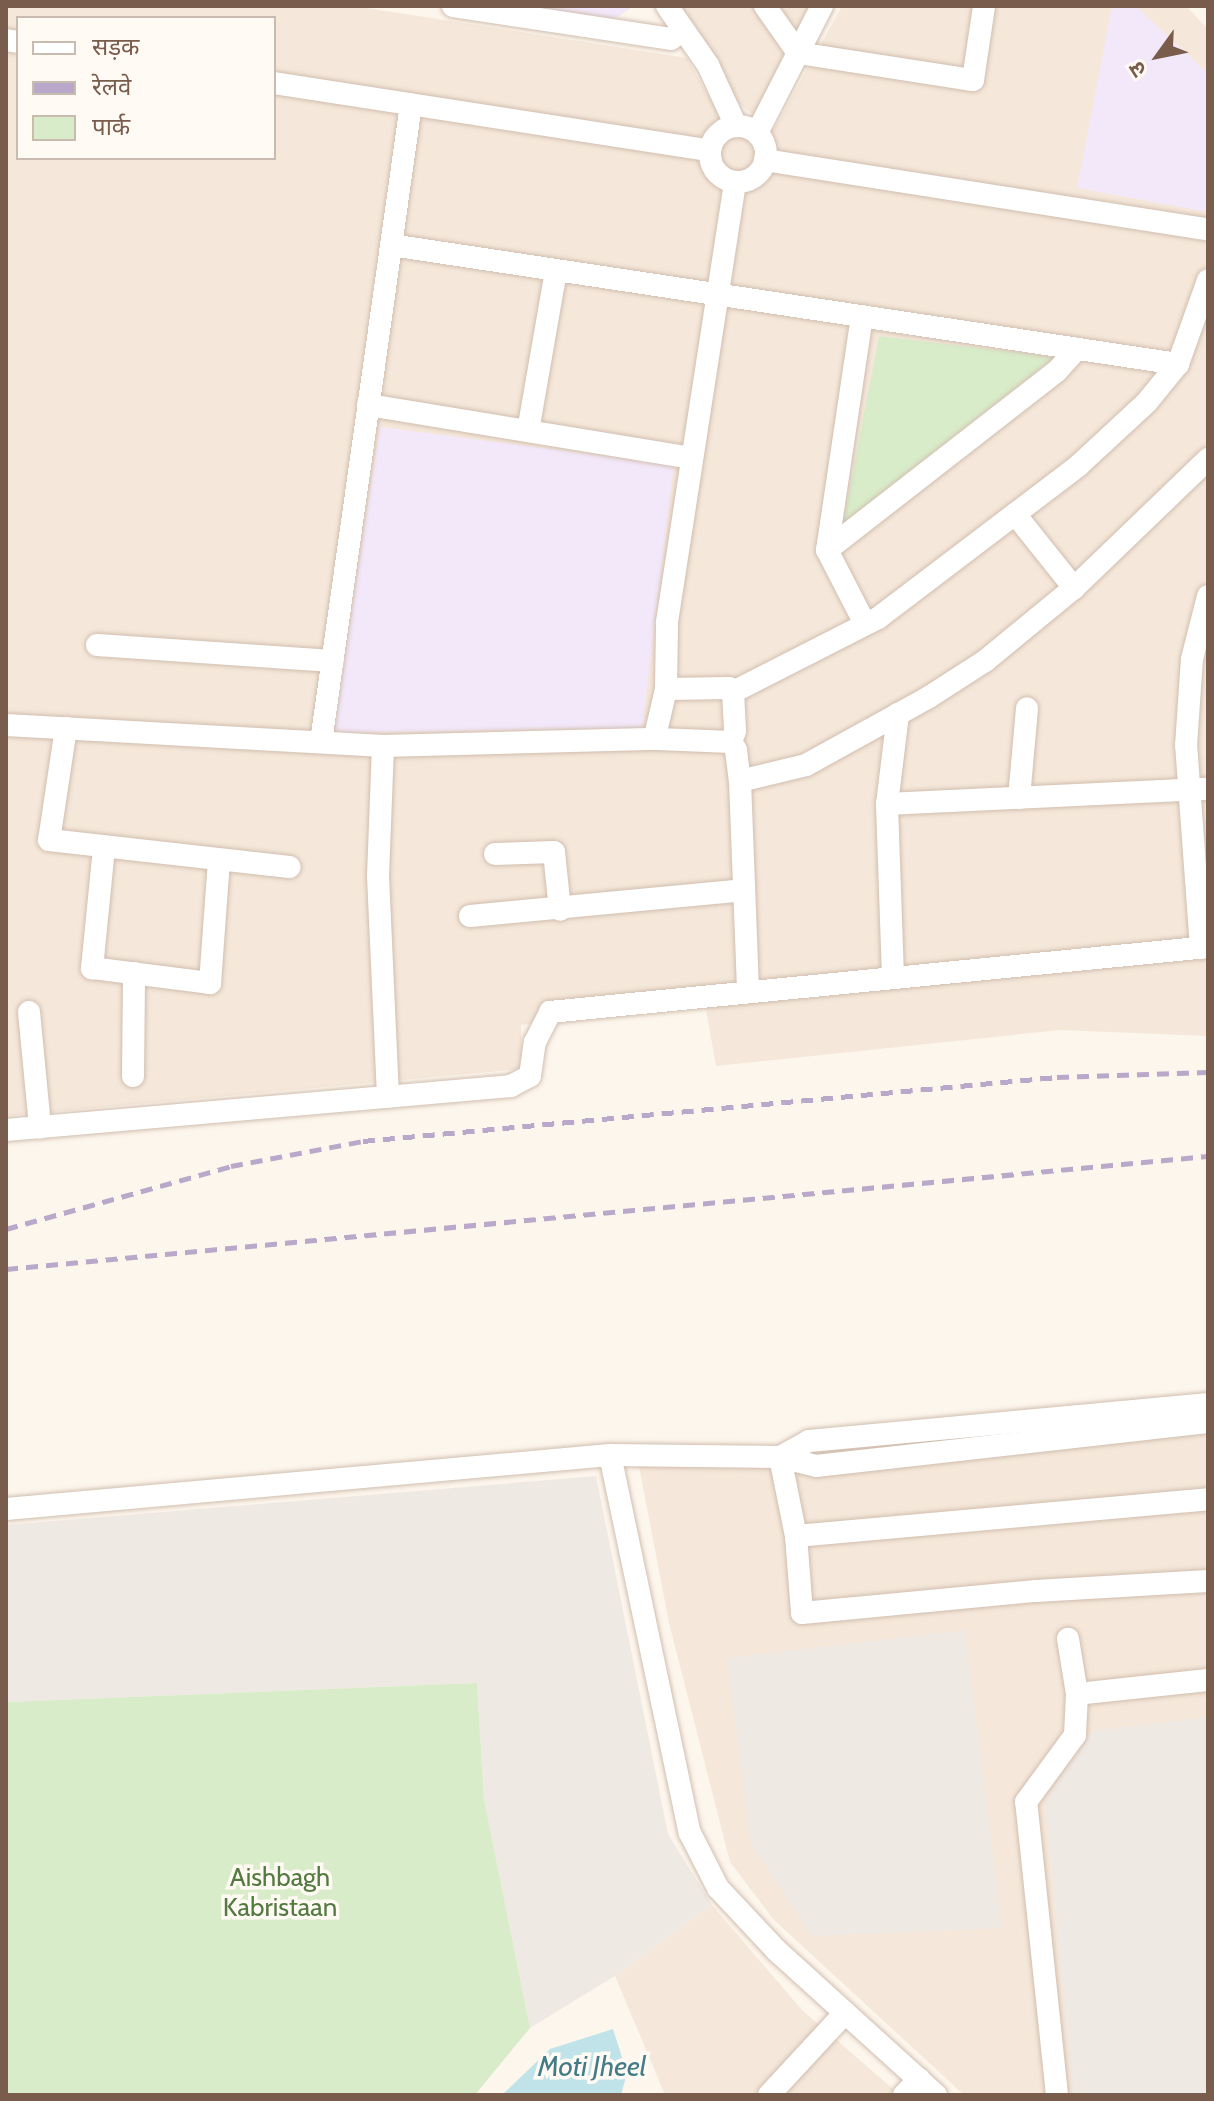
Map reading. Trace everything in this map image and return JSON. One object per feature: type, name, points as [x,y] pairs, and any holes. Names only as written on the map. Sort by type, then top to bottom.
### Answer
[{"type":"street","points":[[453,6],[671,39],[683,30]]},
{"type":"street","points":[[667,6],[708,65],[747,130],[763,141],[765,160],[759,174],[749,181],[735,183],[719,176],[712,167],[709,150],[716,135],[747,130],[798,53],[822,6]]},
{"type":"street","points":[[765,6],[798,53],[973,80],[984,6]]},
{"type":"street","points":[[276,83],[709,150]]},
{"type":"street","points":[[321,742],[411,104]]},
{"type":"street","points":[[765,160],[1208,229]]},
{"type":"street","points":[[658,739],[656,732],[666,689],[667,622],[715,294],[735,183]]},
{"type":"street","points":[[391,245],[1178,364]]},
{"type":"street","points":[[528,431],[556,270]]},
{"type":"street","points":[[733,692],[865,624],[1078,466],[1147,402],[1178,364],[1208,280]]},
{"type":"street","points":[[862,316],[827,550],[865,624]]},
{"type":"street","points":[[827,550],[1057,371],[1077,349]]},
{"type":"street","points":[[368,405],[691,458]]},
{"type":"street","points":[[740,781],[806,765],[985,661],[1074,588],[1208,459]]},
{"type":"street","points":[[1015,514],[1074,588]]},
{"type":"street","points":[[6,1130],[511,1086],[530,1076],[535,1042],[550,1012],[1205,947],[1199,790],[1186,746],[1192,659],[1208,596]]},
{"type":"street","points":[[97,645],[332,661]]},
{"type":"street","points":[[666,689],[729,688],[733,692],[735,731],[731,742]]},
{"type":"street","points":[[1019,798],[1027,708]]},
{"type":"street","points":[[893,977],[887,804],[898,714]]},
{"type":"street","points":[[6,725],[383,746],[658,739],[731,742]]},
{"type":"street","points":[[66,728],[49,840],[289,867]]},
{"type":"street","points":[[731,742],[736,750],[740,781],[748,991]]},
{"type":"street","points":[[383,746],[378,876],[388,1097]]},
{"type":"street","points":[[887,804],[1199,790]]},
{"type":"street","points":[[104,848],[92,968],[210,983],[219,860]]},
{"type":"street","points":[[495,854],[554,852],[560,910]]},
{"type":"street","points":[[470,916],[560,910],[743,890]]},
{"type":"street","points":[[133,1076],[134,973]]},
{"type":"street","points":[[29,1012],[40,1127]]},
{"type":"street","points":[[780,1457],[809,1441],[1208,1404]]},
{"type":"street","points":[[6,1509],[610,1455],[780,1457],[816,1466],[1208,1422]]},
{"type":"street","points":[[610,1455],[690,1833],[718,1888],[776,1950],[845,2013],[911,2087],[936,2095]]},
{"type":"street","points":[[780,1457],[796,1536],[802,1613],[1036,1591],[1208,1581]]},
{"type":"street","points":[[796,1536],[1208,1499]]},
{"type":"street","points":[[1057,2095],[1026,1802],[1075,1735],[1077,1694],[1068,1639]]},
{"type":"street","points":[[1077,1694],[1208,1680]]},
{"type":"street","points":[[769,2095],[845,2013]]},
{"type":"shaded area","points":[[6,6],[354,6],[687,58],[718,113],[774,129],[842,6],[1186,6],[1208,29],[1208,1036],[1060,1030],[716,1066],[705,1004],[521,1025],[522,1069],[6,1116]]},
{"type":"shaded area","points":[[521,6],[634,6],[613,20]]},
{"type":"shaded area","points":[[680,6],[809,6],[754,115],[740,105]]},
{"type":"shaded area","points":[[1112,6],[1135,6],[1208,73],[1208,212],[1077,188]]},
{"type":"shaded area","points":[[380,427],[674,465],[642,728],[332,733]]},
{"type":"shaded area","points":[[1208,1420],[1208,2095],[964,2095],[774,1920],[730,1862],[669,1623],[639,1466]]},
{"type":"shaded area","points":[[596,1476],[668,1834],[712,1905],[615,1976],[530,2028],[484,1799],[477,1683],[6,1702],[6,1525]]},
{"type":"shaded area","points":[[965,1630],[1002,1928],[812,1936],[751,1844],[727,1658]]},
{"type":"shaded area","points":[[1208,1717],[1208,2095],[1073,2095],[1045,1802],[1093,1731]]},
{"type":"shaded area","points":[[712,1905],[802,2010],[900,2095],[665,2095],[615,1976]]},
{"type":"green space","points":[[879,336],[1055,357],[843,523]]},
{"type":"green space","name":"Aishbagh Kabristaan","points":[[477,1683],[484,1799],[530,2028],[475,2095],[6,2095],[6,1702]]},
{"type":"water","name":"Moti Jheel","points":[[613,2029],[627,2073],[621,2095],[502,2095],[550,2049]]},
{"type":"railway","points":[[6,1229],[231,1166],[363,1141],[1057,1077],[1208,1072]]},
{"type":"railway","points":[[6,1269],[1208,1156]]}]
